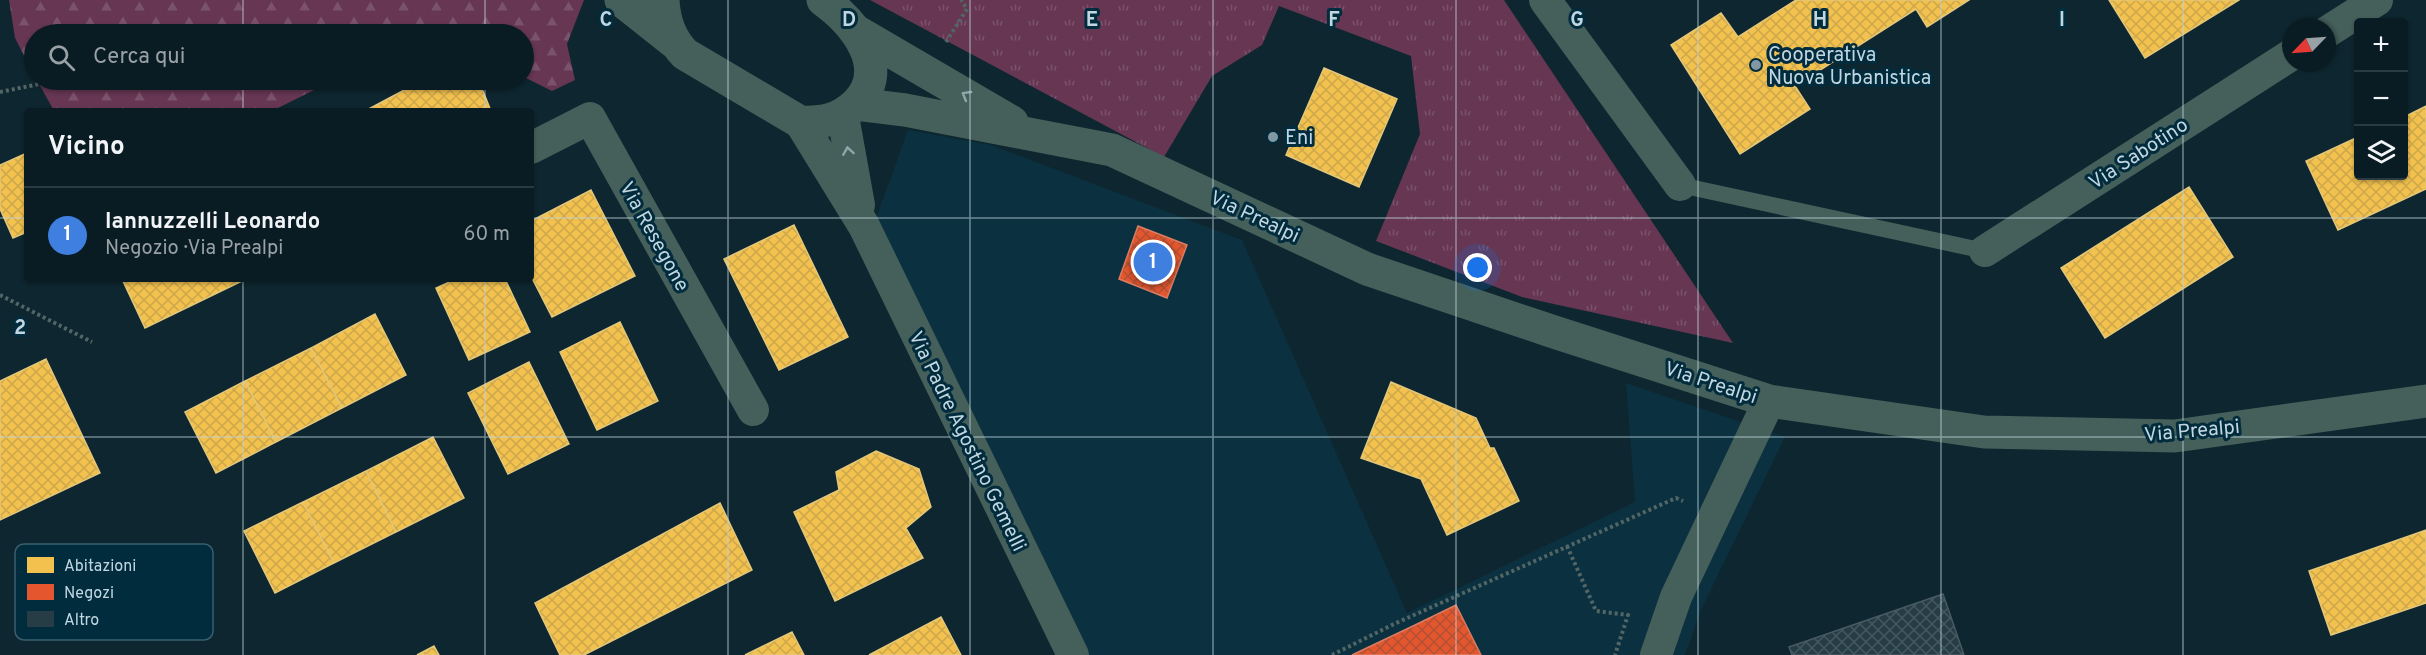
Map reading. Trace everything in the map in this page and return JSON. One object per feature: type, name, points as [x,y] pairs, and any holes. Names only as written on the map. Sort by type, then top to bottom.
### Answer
[{"type":"street","points":[[621,0],[699,64],[800,122],[815,123],[849,110],[866,94],[871,75],[868,53],[856,31],[823,0]]},
{"type":"street","points":[[663,0],[664,17],[674,42]]},
{"type":"street","points":[[1545,0],[1680,185]]},
{"type":"street","points":[[2336,26],[2377,0]]},
{"type":"street","name":"Via Prealpi","points":[[856,31],[1035,135]]},
{"type":"street","name":"Via Sabotino","points":[[1985,250],[2282,61]]},
{"type":"street","name":"Via Prealpi","points":[[849,110],[905,111],[1112,150],[1367,269],[1769,401],[1984,432],[2175,436],[2426,401]]},
{"type":"street","name":"Via Padre Agostino Gemelli","points":[[849,110],[864,226]]},
{"type":"street","name":"Via Resegone","points":[[534,146],[590,118],[753,410]]},
{"type":"street","name":"Via Padre Agostino Gemelli","points":[[800,122],[864,226],[1073,655]]},
{"type":"street","points":[[1656,655],[1676,597],[1769,401]]},
{"type":"lane","points":[[1680,185],[1985,250]]},
{"type":"path","points":[[946,42],[968,9],[961,0]]},
{"type":"path","points":[[0,92],[24,87]]},
{"type":"path","points":[[0,295],[92,342]]},
{"type":"path","points":[[1332,655],[1396,623],[1676,498],[1714,516]]},
{"type":"path","points":[[1567,546],[1596,611],[1628,615],[1615,655]]},
{"type":"shaded area","points":[[908,130],[991,145],[1242,240],[1407,613],[1635,502],[1626,383],[1785,437],[1701,610],[1685,655],[1083,655],[874,224]]},
{"type":"green space","points":[[9,0],[584,0],[567,44],[575,80],[552,91],[534,82],[534,24],[24,24],[24,56],[15,38]]},
{"type":"green space","points":[[870,0],[1504,0],[1733,343],[1522,297],[1376,241],[1420,134],[1411,56],[1279,6],[1262,45],[1212,76],[1164,157]]},
{"type":"green space","points":[[42,90],[314,90],[278,108],[52,108]]},
{"type":"building: Abitazioni","name":"Cooperativa Nuova Urbanistica","points":[[1796,0],[1969,0],[1927,27],[1916,9],[1795,86],[1810,109],[1740,154],[1671,45],[1721,13],[1738,37]]},
{"type":"building: Abitazioni","points":[[2109,0],[2239,0],[2145,58]]},
{"type":"building: Abitazioni","points":[[1324,68],[1397,99],[1359,187],[1286,155]]},
{"type":"building: Abitazioni","points":[[404,90],[480,90],[483,91],[490,108],[371,108]]},
{"type":"building: Abitazioni","points":[[2426,106],[2426,189],[2338,230],[2306,161],[2354,139],[2354,180],[2408,180],[2408,115]]},
{"type":"building: Abitazioni","points":[[24,154],[24,233],[13,238],[0,209],[0,165]]},
{"type":"building: Abitazioni","points":[[2189,187],[2233,257],[2105,338],[2061,268]]},
{"type":"building: Abitazioni","points":[[591,190],[635,276],[552,317],[534,282],[534,219]]},
{"type":"building: Abitazioni","points":[[794,225],[848,337],[779,370],[724,259]]},
{"type":"building: Abitazioni","points":[[123,282],[240,282],[145,328]]},
{"type":"building: Abitazioni","points":[[449,282],[506,282],[530,332],[469,360],[436,288]]},
{"type":"building: Abitazioni","points":[[375,314],[406,375],[342,408],[311,348]]},
{"type":"building: Abitazioni","points":[[620,322],[658,401],[597,430],[560,352]]},
{"type":"building: Abitazioni","points":[[311,348],[342,408],[276,442],[245,381]]},
{"type":"building: Abitazioni","points":[[46,359],[100,473],[0,520],[0,381]]},
{"type":"building: Abitazioni","points":[[529,362],[569,444],[508,474],[468,393]]},
{"type":"building: Abitazioni","points":[[245,381],[276,442],[216,473],[185,412]]},
{"type":"building: Abitazioni","points":[[1391,382],[1476,418],[1490,448],[1494,448],[1519,501],[1447,535],[1421,479],[1361,458]]},
{"type":"building: Abitazioni","points":[[433,437],[464,498],[396,532],[366,471]]},
{"type":"building: Abitazioni","points":[[876,451],[919,469],[931,507],[906,528],[923,558],[835,601],[794,512],[839,490],[836,472]]},
{"type":"building: Abitazioni","points":[[366,471],[396,532],[334,563],[303,502]]},
{"type":"building: Abitazioni","points":[[303,502],[334,563],[275,593],[244,531]]},
{"type":"building: Abitazioni","points":[[720,503],[752,570],[584,655],[560,655],[535,603]]},
{"type":"building: Abitazioni","points":[[2426,530],[2426,603],[2331,635],[2309,571]]},
{"type":"building: Abitazioni","points":[[941,617],[961,655],[869,655]]},
{"type":"building: Abitazioni","points":[[792,632],[804,655],[745,655]]},
{"type":"building: Abitazioni","points":[[434,646],[439,655],[417,655]]},
{"type":"building: Negozi","points":[[1138,226],[1187,245],[1167,298],[1119,279]]},
{"type":"building: Negozi","points":[[1456,605],[1481,655],[1352,655],[1413,626]]},
{"type":"building: Altro","points":[[1943,594],[1964,655],[1792,655],[1789,647]]},
{"type":"place","name":"Cooperativa Nuova Urbanistica","points":[[1756,65]]},
{"type":"place","name":"Eni","points":[[1273,137]]},
{"type":"place","name":"Iannuzzelli Leonardo","points":[[1153,262]]}]
